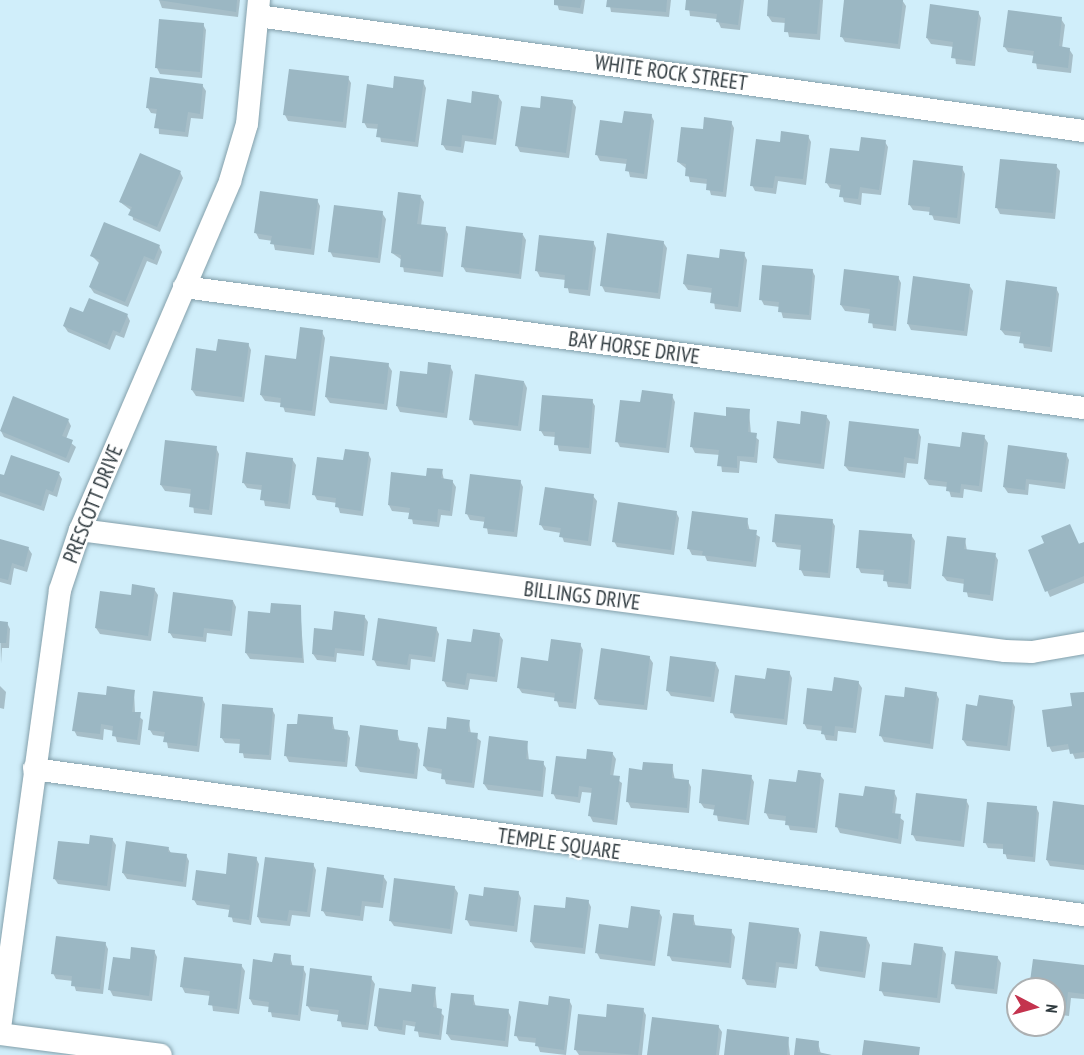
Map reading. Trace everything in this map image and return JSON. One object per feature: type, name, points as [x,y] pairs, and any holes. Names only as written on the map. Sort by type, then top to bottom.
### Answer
[{"type":"street","name":"WHITE ROCK STREET","points":[[258,8],[1084,130]]},
{"type":"street","name":"PRESCOTT DRIVE","points":[[0,1028],[60,590],[80,531],[230,181],[247,124],[258,8]]},
{"type":"street","name":"BAY HORSE DRIVE","points":[[184,287],[1084,408]]},
{"type":"street","name":"BILLINGS DRIVE","points":[[80,531],[1005,651],[1032,652],[1084,643]]},
{"type":"street","name":"TEMPLE SQUARE","points":[[34,769],[1084,915]]},
{"type":"street","points":[[0,1034],[161,1055]]},
{"type":"building","points":[[158,0],[237,0],[236,12]]},
{"type":"building","points":[[554,0],[582,0],[580,8],[554,5]]},
{"type":"building","points":[[607,0],[667,0],[666,12],[606,7]]},
{"type":"building","points":[[686,0],[741,0],[738,25],[716,22],[717,14],[685,10]]},
{"type":"building","points":[[768,0],[820,0],[817,34],[784,32],[785,18],[767,16]]},
{"type":"building","points":[[844,0],[903,0],[898,44],[840,37]]},
{"type":"building","points":[[930,4],[979,11],[972,61],[951,58],[953,42],[926,38]]},
{"type":"building","points":[[1008,10],[1062,17],[1059,46],[1070,48],[1068,68],[1032,63],[1034,51],[1003,47]]},
{"type":"building","points":[[159,19],[204,23],[200,72],[155,68]]},
{"type":"building","points":[[289,69],[349,76],[343,122],[283,115]]},
{"type":"building","points":[[394,76],[424,80],[415,142],[376,137],[378,124],[362,123],[367,84],[393,88]]},
{"type":"building","points":[[150,77],[203,84],[200,114],[188,112],[185,132],[154,128],[157,109],[146,108]]},
{"type":"building","points":[[472,91],[499,95],[493,139],[462,135],[461,147],[441,145],[447,99],[471,103]]},
{"type":"building","points":[[541,96],[573,100],[566,153],[515,146],[521,106],[540,108]]},
{"type":"building","points":[[624,111],[652,114],[644,174],[625,171],[627,159],[595,155],[600,120],[622,123]]},
{"type":"building","points":[[704,117],[732,121],[723,192],[706,190],[707,179],[685,176],[686,164],[677,162],[681,127],[703,129]]},
{"type":"building","points":[[781,131],[809,135],[803,179],[775,176],[773,188],[750,186],[756,139],[780,142]]},
{"type":"building","points":[[861,137],[886,140],[879,190],[860,187],[858,199],[839,197],[841,185],[825,183],[830,148],[859,151]]},
{"type":"building","points":[[140,153],[181,171],[157,227],[128,215],[132,207],[119,202]]},
{"type":"building","points":[[1000,159],[1057,164],[1053,213],[995,208]]},
{"type":"building","points":[[913,160],[963,166],[957,218],[929,215],[930,207],[908,205]]},
{"type":"building","points":[[260,191],[318,199],[311,249],[270,244],[272,236],[254,233]]},
{"type":"building","points":[[398,192],[421,195],[417,224],[446,227],[441,272],[400,267],[401,255],[391,253]]},
{"type":"building","points":[[334,205],[383,211],[378,258],[328,252]]},
{"type":"building","points":[[104,222],[160,245],[154,260],[144,256],[125,302],[89,287],[100,260],[90,256]]},
{"type":"building","points":[[466,226],[523,233],[519,274],[461,267]]},
{"type":"building","points":[[607,233],[664,241],[658,293],[600,286]]},
{"type":"building","points":[[539,235],[594,241],[588,290],[564,288],[565,275],[535,271]]},
{"type":"building","points":[[720,249],[745,252],[738,307],[710,303],[712,288],[683,284],[687,254],[719,258]]},
{"type":"building","points":[[762,265],[813,269],[809,315],[778,312],[779,302],[759,300]]},
{"type":"building","points":[[844,269],[899,276],[893,326],[868,323],[870,309],[840,305]]},
{"type":"building","points":[[913,276],[970,284],[964,331],[907,324]]},
{"type":"building","points":[[1006,280],[1057,287],[1050,347],[1019,343],[1021,332],[1000,330]]},
{"type":"building","points":[[89,298],[128,314],[120,333],[113,330],[107,345],[63,326],[70,307],[83,312]]},
{"type":"building","points":[[300,327],[323,330],[312,411],[280,407],[281,398],[260,395],[265,355],[296,359]]},
{"type":"building","points":[[218,339],[249,343],[242,397],[191,390],[196,348],[216,351]]},
{"type":"building","points":[[330,356],[389,363],[384,404],[325,397]]},
{"type":"building","points":[[428,362],[451,365],[444,413],[396,406],[400,371],[427,374]]},
{"type":"building","points":[[475,374],[524,381],[518,426],[469,420]]},
{"type":"building","points":[[642,390],[673,394],[666,448],[615,442],[620,400],[640,402]]},
{"type":"building","points":[[542,395],[593,399],[589,448],[554,445],[555,432],[539,431]]},
{"type":"building","points":[[13,396],[69,419],[62,436],[73,440],[66,458],[0,431]]},
{"type":"building","points":[[726,407],[750,409],[748,432],[757,433],[754,457],[737,456],[737,468],[717,466],[719,450],[690,447],[694,412],[726,416]]},
{"type":"building","points":[[801,411],[827,415],[821,464],[773,458],[777,421],[800,424]]},
{"type":"building","points":[[849,421],[919,429],[915,459],[904,457],[903,473],[844,466]]},
{"type":"building","points":[[962,432],[985,435],[979,486],[961,484],[960,493],[946,491],[947,482],[924,479],[928,443],[960,447]]},
{"type":"building","points":[[165,440],[217,446],[209,510],[189,507],[191,489],[160,485]]},
{"type":"building","points":[[1008,445],[1067,453],[1063,483],[1026,479],[1025,490],[1003,487]]},
{"type":"building","points":[[345,449],[369,452],[361,511],[335,507],[336,498],[312,495],[317,457],[343,460]]},
{"type":"building","points":[[246,452],[293,458],[288,504],[260,500],[262,485],[242,483]]},
{"type":"building","points":[[11,455],[60,472],[53,492],[46,489],[41,506],[0,492],[0,474],[4,475]]},
{"type":"building","points":[[427,468],[443,469],[441,478],[453,480],[450,511],[438,509],[437,522],[408,519],[410,508],[388,505],[391,472],[426,476]]},
{"type":"building","points":[[470,474],[521,480],[514,532],[483,528],[485,517],[465,514]]},
{"type":"building","points":[[545,487],[594,494],[588,541],[559,537],[561,528],[539,525]]},
{"type":"building","points":[[618,502],[677,511],[671,550],[612,542]]},
{"type":"building","points":[[692,511],[748,518],[747,529],[757,530],[753,562],[702,555],[703,551],[687,549]]},
{"type":"building","points":[[775,514],[833,519],[828,573],[799,570],[801,545],[772,542]]},
{"type":"building","points":[[1070,524],[1079,544],[1084,542],[1084,576],[1045,592],[1028,550],[1044,543],[1041,536]]},
{"type":"building","points":[[859,530],[912,534],[908,584],[883,581],[884,570],[856,568]]},
{"type":"building","points":[[947,536],[966,538],[964,549],[996,553],[990,595],[963,592],[964,579],[942,576]]},
{"type":"building","points":[[0,539],[29,547],[24,567],[12,563],[8,580],[0,578]]},
{"type":"building","points":[[132,584],[155,588],[148,636],[95,628],[100,591],[131,595]]},
{"type":"building","points":[[173,592],[233,600],[230,631],[204,628],[203,637],[168,633]]},
{"type":"building","points":[[271,603],[301,605],[302,658],[245,653],[248,611],[270,613]]},
{"type":"building","points":[[334,611],[365,615],[362,651],[335,648],[334,657],[312,654],[314,628],[332,630]]},
{"type":"building","points":[[378,618],[437,627],[432,657],[409,654],[407,665],[372,660]]},
{"type":"building","points":[[0,621],[8,622],[6,643],[0,643]]},
{"type":"building","points":[[473,629],[500,633],[495,677],[467,673],[465,685],[442,681],[447,639],[471,642]]},
{"type":"building","points":[[551,639],[581,643],[573,703],[554,701],[555,693],[517,688],[521,657],[548,661]]},
{"type":"building","points":[[601,648],[650,656],[644,705],[594,699]]},
{"type":"building","points":[[670,656],[716,662],[711,697],[666,691]]},
{"type":"building","points":[[767,668],[790,671],[784,719],[730,713],[735,675],[765,679]]},
{"type":"building","points":[[834,677],[859,681],[853,728],[835,726],[834,736],[821,734],[822,726],[803,724],[807,688],[832,691]]},
{"type":"building","points":[[107,686],[135,690],[132,712],[141,712],[137,740],[112,736],[113,726],[101,724],[100,734],[72,731],[78,692],[106,695]]},
{"type":"building","points":[[905,687],[937,692],[930,744],[879,736],[885,695],[904,697]]},
{"type":"building","points":[[153,691],[203,697],[197,746],[163,742],[165,732],[148,730]]},
{"type":"building","points":[[1084,692],[1084,752],[1070,754],[1068,744],[1047,747],[1042,710],[1072,706],[1070,693]]},
{"type":"building","points":[[979,695],[1013,700],[1007,746],[962,740],[966,704],[977,706]]},
{"type":"building","points":[[222,704],[273,708],[269,755],[239,753],[240,739],[220,738]]},
{"type":"building","points":[[298,714],[333,717],[332,729],[348,731],[345,762],[284,756],[287,724],[297,724]]},
{"type":"building","points":[[447,717],[470,720],[468,732],[478,733],[472,783],[441,779],[442,769],[423,766],[428,727],[446,729]]},
{"type":"building","points":[[360,725],[398,730],[397,740],[418,743],[414,774],[355,766]]},
{"type":"building","points":[[489,736],[528,741],[526,759],[544,761],[541,791],[483,784]]},
{"type":"building","points":[[587,749],[613,752],[610,775],[620,776],[614,820],[588,816],[592,788],[579,786],[578,797],[551,794],[556,756],[586,759]]},
{"type":"building","points":[[643,762],[673,764],[672,778],[689,780],[687,808],[626,802],[629,768],[642,770]]},
{"type":"building","points":[[702,769],[752,775],[746,820],[713,815],[715,805],[699,803]]},
{"type":"building","points":[[798,770],[821,773],[815,828],[785,825],[786,816],[764,813],[769,779],[796,782]]},
{"type":"building","points":[[865,786],[895,790],[892,813],[901,814],[898,839],[835,827],[839,793],[863,796]]},
{"type":"building","points":[[916,793],[967,799],[961,841],[911,835]]},
{"type":"building","points":[[1053,801],[1084,805],[1084,865],[1046,860]]},
{"type":"building","points":[[987,802],[1037,806],[1033,857],[1003,854],[1003,844],[983,843]]},
{"type":"building","points":[[90,835],[113,838],[107,886],[53,879],[58,841],[89,844]]},
{"type":"building","points":[[126,841],[169,847],[168,852],[187,854],[183,882],[122,873]]},
{"type":"building","points":[[228,853],[257,857],[249,920],[228,917],[230,905],[192,900],[196,870],[226,874]]},
{"type":"building","points":[[265,857],[314,863],[307,912],[289,910],[287,921],[257,917]]},
{"type":"building","points":[[327,867],[384,875],[380,903],[362,901],[360,916],[321,911]]},
{"type":"building","points":[[394,878],[455,886],[450,929],[389,921]]},
{"type":"building","points":[[484,887],[519,891],[514,926],[465,920],[469,894],[483,896]]},
{"type":"building","points":[[566,897],[589,900],[583,948],[530,942],[534,905],[565,908]]},
{"type":"building","points":[[631,906],[660,910],[652,961],[595,953],[599,924],[628,928]]},
{"type":"building","points":[[673,913],[694,915],[693,925],[732,929],[729,963],[667,956]]},
{"type":"building","points":[[749,922],[799,928],[794,964],[776,962],[774,983],[742,979]]},
{"type":"building","points":[[820,931],[867,937],[863,972],[815,966]]},
{"type":"building","points":[[56,936],[106,942],[100,989],[71,986],[72,976],[51,974]]},
{"type":"building","points":[[914,943],[943,947],[937,998],[879,991],[882,962],[911,965]]},
{"type":"building","points":[[131,947],[155,950],[149,996],[108,990],[113,957],[130,959]]},
{"type":"building","points":[[955,951],[998,956],[994,989],[951,984]]},
{"type":"building","points":[[274,953],[291,955],[290,965],[304,966],[298,1015],[268,1012],[269,1002],[249,999],[253,959],[272,962]]},
{"type":"building","points":[[184,957],[242,964],[237,1009],[208,1005],[210,991],[180,987]]},
{"type":"building","points":[[1033,959],[1084,965],[1084,994],[1068,992],[1066,1010],[1066,977],[1031,977]]},
{"type":"building","points":[[310,968],[372,976],[366,1025],[337,1021],[339,1010],[306,1006]]},
{"type":"building","points":[[412,984],[436,987],[433,1007],[442,1009],[439,1035],[414,1031],[416,1022],[403,1020],[402,1030],[374,1026],[379,988],[411,992]]},
{"type":"building","points":[[451,993],[474,995],[473,1005],[509,1009],[505,1041],[446,1034]]},
{"type":"building","points":[[549,996],[570,999],[564,1050],[535,1046],[536,1038],[514,1036],[519,1001],[548,1005]]},
{"type":"building","points":[[607,1004],[644,1008],[638,1055],[574,1050],[578,1014],[606,1017]]},
{"type":"building","points":[[652,1017],[719,1025],[716,1055],[647,1055]]},
{"type":"building","points":[[727,1029],[789,1037],[787,1055],[724,1055]]},
{"type":"building","points":[[796,1038],[819,1041],[818,1052],[832,1055],[794,1055]]},
{"type":"building","points":[[864,1040],[920,1047],[919,1055],[862,1055]]}]
